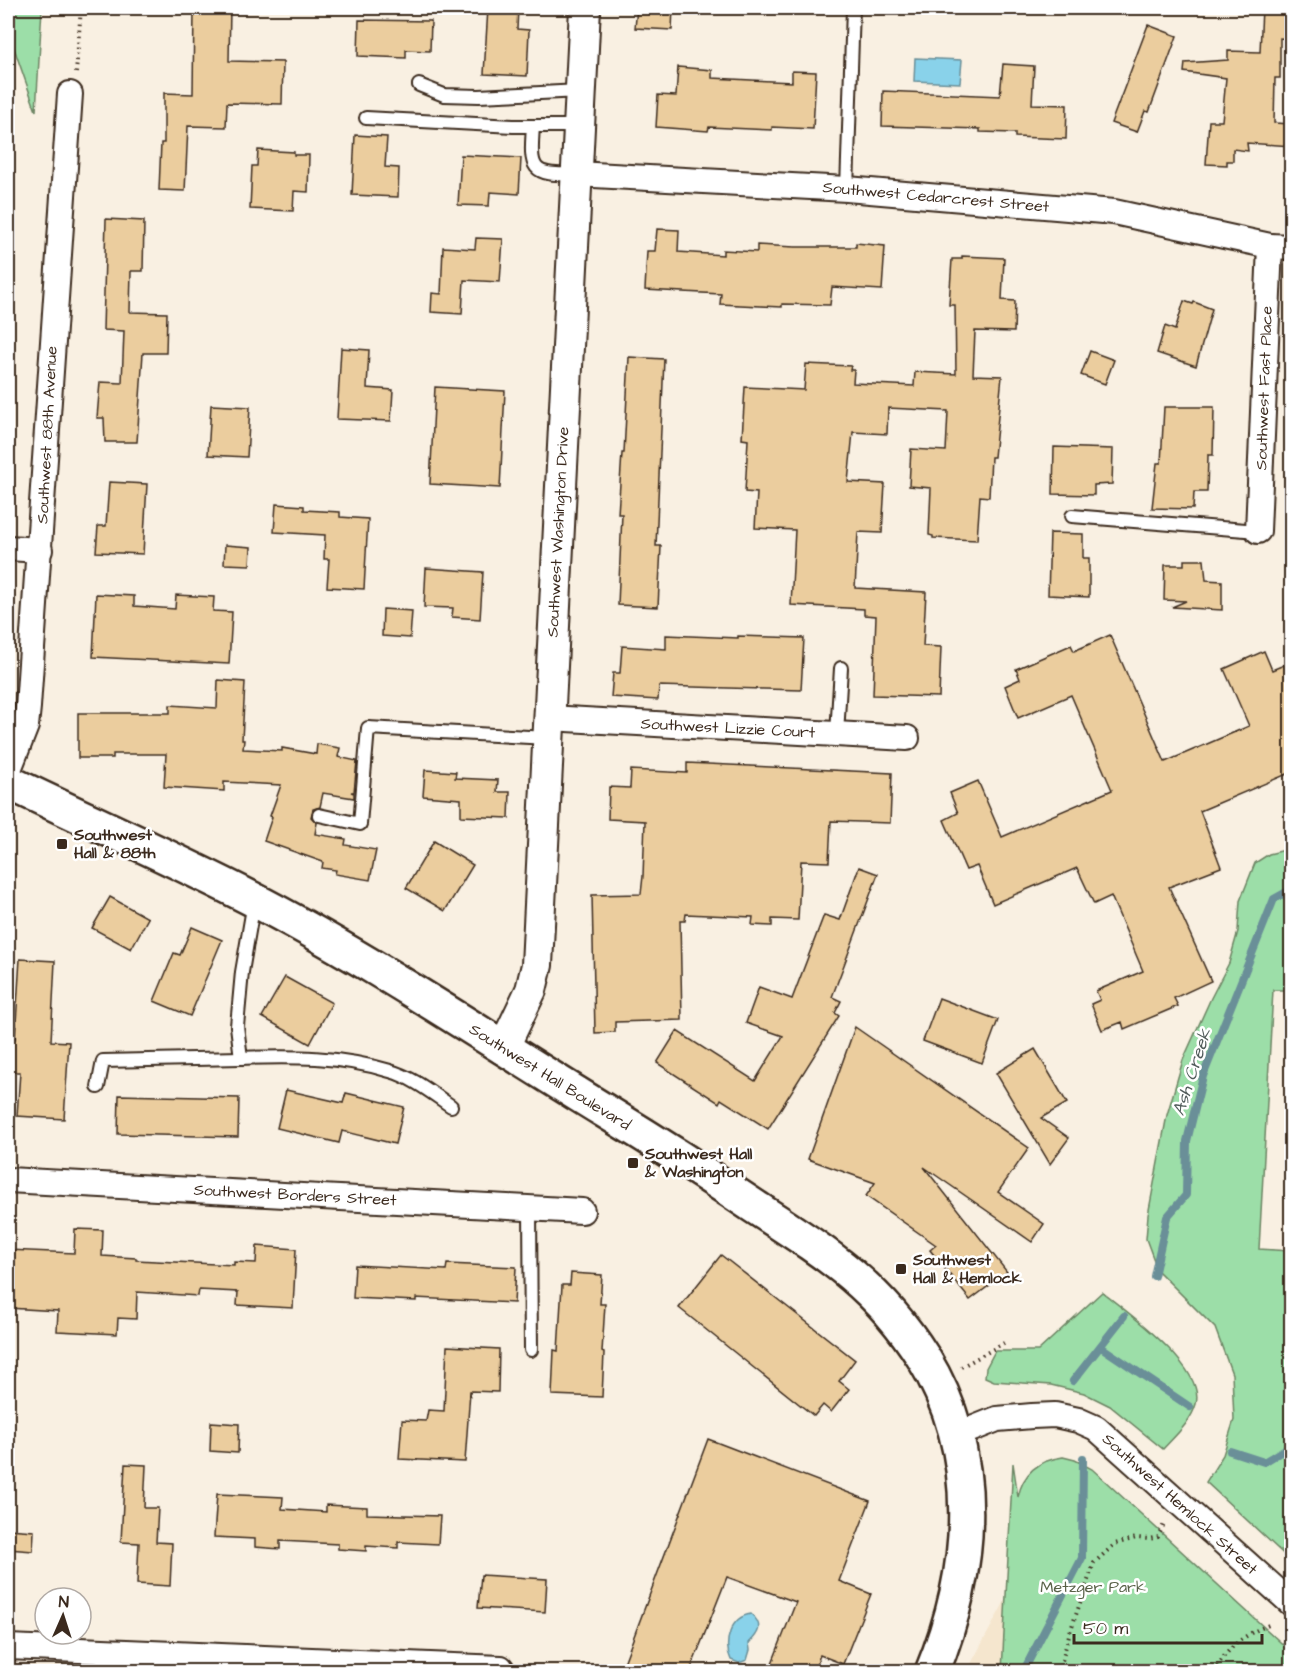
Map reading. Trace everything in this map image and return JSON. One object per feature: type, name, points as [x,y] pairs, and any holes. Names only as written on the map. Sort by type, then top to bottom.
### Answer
[{"type":"main road","name":"Southwest Hall Boulevard","points":[[8,782],[254,900],[391,978],[676,1154],[828,1255],[880,1300],[902,1326],[936,1380],[957,1435],[966,1479],[964,1555],[952,1615],[932,1671]]},
{"type":"street","name":"Southwest Washington Drive","points":[[502,1048],[531,990],[537,965],[585,8]]},
{"type":"street","name":"Southwest 88th Avenue","points":[[8,772],[26,726],[70,94]]},
{"type":"street","name":"Southwest Cedarcrest Street","points":[[576,174],[847,189],[1114,212],[1281,247]]},
{"type":"street","name":"Southwest Fast Place","points":[[1258,531],[1281,247]]},
{"type":"street","points":[[8,548],[40,550]]},
{"type":"street","name":"Southwest Lizzie Court","points":[[548,728],[837,734],[907,738]]},
{"type":"street","name":"Southwest Borders Street","points":[[8,1180],[582,1211]]},
{"type":"street","name":"Southwest Hemlock Street","points":[[957,1435],[997,1419],[1032,1416],[1055,1415],[1078,1420],[1096,1428],[1292,1604]]},
{"type":"street","points":[[8,1647],[501,1668]]},
{"type":"lane","points":[[847,189],[853,8]]},
{"type":"lane","points":[[419,85],[444,95],[479,96],[580,91]]},
{"type":"lane","points":[[366,118],[578,126]]},
{"type":"lane","points":[[533,126],[531,153],[537,169],[543,174],[576,174]]},
{"type":"lane","points":[[1072,516],[1258,531]]},
{"type":"lane","points":[[837,734],[841,668]]},
{"type":"lane","points":[[320,815],[360,824],[368,728],[548,728]]},
{"type":"lane","points":[[241,1058],[237,1026],[242,972],[254,900]]},
{"type":"lane","points":[[98,1087],[103,1061],[304,1056],[391,1071],[414,1081],[451,1106]]},
{"type":"lane","points":[[530,1208],[531,1350]]},
{"type":"path","points":[[70,94],[75,84],[81,8]]},
{"type":"path","points":[[936,1380],[1004,1343]]},
{"type":"path","points":[[1059,1671],[1094,1563],[1115,1544],[1136,1538],[1158,1537],[1164,1524]]},
{"type":"path","points":[[1214,1671],[1236,1643],[1250,1632],[1269,1625]]},
{"type":"shaded area","points":[[1006,1599],[1002,1671],[967,1671]]},
{"type":"green space","points":[[8,8],[42,8],[36,111],[8,31]]},
{"type":"green space","points":[[1291,850],[1291,990],[1273,990],[1259,1249],[1291,1251],[1291,1561],[1206,1482],[1223,1455],[1234,1420],[1232,1374],[1215,1328],[1158,1271],[1146,1239],[1148,1215],[1167,1115],[1183,1060],[1229,963],[1238,931],[1240,901],[1255,863],[1269,854]]},
{"type":"green space","points":[[1102,1292],[1162,1342],[1189,1374],[1196,1390],[1194,1411],[1163,1449],[1110,1406],[1084,1393],[1051,1385],[994,1381],[985,1377],[986,1368],[995,1351],[1038,1351]]},
{"type":"green space","name":"Metzger Park","points":[[1063,1457],[1075,1460],[1092,1469],[1291,1652],[1291,1671],[1002,1671],[1013,1463],[1018,1497],[1024,1481],[1033,1469],[1047,1461]]},
{"type":"water","points":[[915,58],[962,60],[960,83],[914,81]]},
{"type":"water","points":[[751,1614],[758,1622],[759,1629],[749,1643],[750,1650],[747,1660],[739,1663],[731,1660],[728,1639],[733,1625],[744,1616]]},
{"type":"building","points":[[230,8],[229,61],[283,62],[282,104],[227,103],[226,127],[188,126],[185,191],[159,190],[161,143],[164,143],[164,93],[193,94],[194,9]]},
{"type":"building","points":[[488,8],[518,8],[517,29],[529,30],[527,76],[484,74]]},
{"type":"building","points":[[637,8],[673,8],[672,30],[635,28]]},
{"type":"building","points":[[1262,8],[1290,8],[1288,39],[1280,38],[1280,78],[1275,78],[1274,123],[1292,124],[1292,146],[1247,143],[1248,151],[1233,149],[1233,161],[1227,161],[1227,165],[1206,164],[1209,121],[1222,121],[1226,78],[1184,72],[1185,63],[1228,60],[1228,51],[1260,52]]},
{"type":"building","points":[[359,20],[431,21],[430,51],[406,50],[406,58],[358,56]]},
{"type":"building","points":[[1148,25],[1177,36],[1149,112],[1145,111],[1137,132],[1111,123]]},
{"type":"building","points":[[1003,64],[1034,66],[1032,104],[1067,105],[1066,139],[1015,137],[1015,133],[980,132],[980,129],[882,126],[883,91],[1000,96]]},
{"type":"building","points":[[678,67],[712,70],[712,78],[792,82],[792,71],[816,72],[813,129],[709,127],[708,131],[656,127],[658,95],[676,96]]},
{"type":"building","points":[[355,135],[387,137],[385,167],[399,168],[398,197],[352,195]]},
{"type":"building","points":[[258,150],[309,155],[308,192],[294,191],[293,211],[250,209],[252,166],[257,166]]},
{"type":"building","points":[[461,155],[521,158],[519,194],[490,192],[489,206],[458,205]]},
{"type":"building","points":[[106,219],[144,221],[143,271],[131,271],[130,312],[167,313],[166,353],[143,353],[137,442],[105,442],[104,418],[97,418],[100,382],[122,383],[124,331],[103,330]]},
{"type":"building","points":[[657,229],[679,230],[678,252],[723,255],[723,250],[757,252],[757,245],[856,247],[856,243],[885,246],[882,290],[832,287],[830,305],[782,304],[782,307],[720,304],[721,294],[645,290],[647,251],[655,251]]},
{"type":"building","points":[[476,238],[503,239],[500,282],[464,280],[462,314],[431,312],[432,293],[441,294],[443,247],[475,249]]},
{"type":"building","points":[[962,256],[1004,258],[1002,300],[1015,301],[1014,332],[975,331],[973,375],[1002,376],[994,457],[991,457],[989,497],[980,496],[977,540],[933,538],[929,535],[931,488],[909,486],[911,449],[946,451],[948,411],[888,408],[887,434],[853,432],[848,482],[885,484],[882,533],[858,532],[855,588],[926,592],[923,646],[941,647],[939,697],[873,695],[876,616],[864,615],[864,609],[791,605],[795,530],[755,528],[757,493],[745,492],[748,440],[742,439],[745,387],[804,390],[806,364],[851,366],[850,370],[854,370],[853,383],[914,386],[915,372],[956,374],[955,305],[949,305],[952,259],[962,259]]},
{"type":"building","points":[[1184,301],[1212,309],[1196,366],[1157,353],[1165,326],[1175,330]]},
{"type":"building","points":[[341,348],[369,350],[367,388],[393,390],[391,421],[337,419]]},
{"type":"building","points":[[1090,351],[1114,360],[1105,384],[1081,375]]},
{"type":"building","points":[[629,357],[664,359],[656,546],[661,546],[658,607],[618,605],[622,514],[618,514]]},
{"type":"building","points":[[435,387],[505,391],[500,488],[430,484]]},
{"type":"building","points":[[211,405],[250,407],[247,457],[208,455]]},
{"type":"building","points":[[1164,407],[1214,407],[1213,455],[1208,455],[1207,492],[1194,492],[1193,509],[1152,508],[1157,463],[1161,463]]},
{"type":"building","points":[[1054,447],[1113,449],[1112,484],[1094,485],[1094,495],[1053,494]]},
{"type":"building","points":[[109,482],[147,484],[143,554],[96,552],[98,526],[106,526]]},
{"type":"building","points":[[276,504],[304,506],[304,510],[340,512],[340,517],[368,519],[364,589],[327,587],[329,559],[324,559],[325,535],[274,532]]},
{"type":"building","points":[[1050,533],[1083,534],[1083,558],[1089,558],[1089,597],[1048,595]]},
{"type":"building","points":[[225,545],[251,547],[250,565],[224,564]]},
{"type":"building","points":[[1184,560],[1204,560],[1206,580],[1222,581],[1222,610],[1172,607],[1186,601],[1164,600],[1165,565],[1184,565]]},
{"type":"building","points":[[426,568],[483,572],[480,619],[452,617],[453,608],[424,607]]},
{"type":"building","points":[[96,594],[134,596],[134,606],[175,609],[176,595],[214,597],[213,611],[232,612],[229,664],[93,657]]},
{"type":"building","points":[[383,609],[412,611],[410,638],[382,636]]},
{"type":"building","points":[[666,635],[804,638],[801,690],[659,686],[658,700],[611,697],[613,673],[620,673],[622,646],[666,649]]},
{"type":"building","points":[[1110,635],[1165,762],[1249,726],[1224,669],[1264,651],[1272,670],[1284,665],[1292,684],[1292,772],[1200,811],[1221,867],[1169,887],[1211,981],[1174,998],[1178,1006],[1124,1029],[1122,1022],[1102,1030],[1091,1004],[1100,1000],[1096,991],[1143,971],[1111,896],[1094,904],[1077,868],[993,904],[977,866],[966,870],[944,820],[958,813],[950,793],[978,781],[1002,837],[1112,790],[1071,695],[1018,718],[1005,686],[1020,679],[1016,669],[1071,645],[1074,651]]},
{"type":"building","points":[[218,680],[245,682],[243,749],[282,751],[282,748],[316,754],[317,744],[340,748],[338,757],[357,761],[354,792],[351,792],[354,793],[354,798],[323,793],[320,807],[313,809],[311,817],[317,823],[315,834],[346,839],[345,845],[376,850],[370,880],[335,874],[336,870],[322,868],[323,862],[264,841],[281,785],[224,782],[224,791],[164,787],[166,754],[113,754],[113,758],[78,758],[78,713],[170,713],[170,705],[217,708]]},
{"type":"building","points":[[687,763],[892,773],[890,823],[831,821],[829,862],[801,861],[798,920],[772,919],[772,926],[752,925],[753,917],[686,914],[685,921],[680,921],[682,1020],[615,1022],[615,1032],[595,1033],[592,895],[641,894],[643,876],[645,821],[608,819],[609,787],[630,788],[631,770],[687,773]]},
{"type":"building","points":[[425,770],[456,772],[455,778],[498,780],[497,792],[510,792],[509,818],[461,816],[461,799],[423,796]]},
{"type":"building","points":[[434,841],[473,865],[445,911],[406,888]]},
{"type":"building","points":[[859,867],[878,874],[832,997],[841,1001],[835,1013],[839,1016],[768,1129],[721,1099],[719,1103],[657,1063],[677,1031],[755,1081],[783,1036],[746,1023],[759,987],[792,999],[824,915],[840,920]]},
{"type":"building","points":[[110,897],[148,918],[131,949],[92,928]]},
{"type":"building","points":[[192,927],[222,940],[190,1016],[154,1001],[174,953],[180,955]]},
{"type":"building","points":[[20,959],[55,961],[51,1041],[69,1042],[64,1119],[17,1116],[20,1072],[11,1072]]},
{"type":"building","points":[[285,977],[332,1003],[310,1044],[262,1017]]},
{"type":"building","points":[[939,998],[998,1020],[982,1063],[923,1041]]},
{"type":"building","points":[[855,1027],[1029,1148],[998,1192],[1044,1224],[1032,1242],[924,1167],[1007,1272],[970,1300],[930,1250],[936,1245],[866,1196],[875,1183],[808,1159]]},
{"type":"building","points":[[1035,1049],[1067,1103],[1041,1118],[1069,1138],[1050,1164],[996,1073]]},
{"type":"building","points":[[286,1090],[343,1103],[346,1093],[404,1107],[395,1144],[342,1131],[339,1143],[277,1128]]},
{"type":"building","points":[[119,1095],[239,1098],[238,1137],[118,1134]]},
{"type":"building","points":[[75,1229],[103,1230],[102,1256],[136,1258],[136,1260],[234,1265],[234,1262],[256,1263],[257,1246],[296,1249],[293,1308],[237,1305],[238,1292],[199,1290],[198,1296],[137,1292],[136,1319],[118,1318],[117,1334],[57,1331],[58,1311],[8,1308],[8,1250],[74,1253]]},
{"type":"building","points":[[721,1255],[855,1360],[839,1381],[849,1389],[831,1412],[823,1405],[814,1416],[679,1308]]},
{"type":"building","points":[[447,1264],[516,1267],[514,1303],[416,1298],[416,1301],[353,1298],[355,1265],[446,1270]]},
{"type":"building","points":[[571,1273],[602,1275],[600,1304],[605,1304],[602,1397],[552,1395],[554,1350],[558,1351],[562,1285],[570,1285]]},
{"type":"building","points":[[447,1346],[499,1349],[498,1392],[470,1391],[465,1462],[399,1459],[402,1420],[426,1421],[428,1410],[444,1411]]},
{"type":"building","points":[[211,1422],[239,1424],[238,1453],[210,1451]]},
{"type":"building","points":[[708,1439],[870,1501],[839,1581],[871,1594],[843,1664],[820,1655],[814,1671],[769,1671],[796,1602],[727,1577],[690,1671],[621,1671]]},
{"type":"building","points":[[125,1464],[146,1465],[144,1508],[158,1508],[156,1542],[172,1543],[170,1586],[137,1584],[139,1543],[121,1542]]},
{"type":"building","points":[[217,1494],[283,1497],[282,1509],[326,1512],[326,1505],[367,1507],[367,1514],[440,1516],[438,1544],[398,1542],[398,1548],[366,1546],[366,1551],[338,1549],[338,1544],[280,1541],[280,1549],[255,1547],[255,1539],[214,1537]]},
{"type":"building","points":[[8,1529],[34,1531],[33,1551],[8,1549]]},
{"type":"building","points":[[481,1575],[547,1579],[545,1612],[478,1608]]},
{"type":"waterway","name":"Ash Creek","points":[[1154,1276],[1167,1217],[1186,1195],[1187,1141],[1203,1076],[1274,899],[1292,889]]},
{"type":"waterway","name":"Ash Creek","points":[[1073,1381],[1124,1316]]},
{"type":"waterway","points":[[1101,1347],[1190,1407]]},
{"type":"waterway","points":[[1230,1451],[1264,1462],[1292,1445]]},
{"type":"waterway","name":"Ash Creek","points":[[1023,1672],[1082,1558],[1083,1458]]},
{"type":"place","name":"Southwest Hall & 88th","points":[[62,844]]},
{"type":"place","name":"Southwest Hall & Washington","points":[[633,1163]]},
{"type":"place","name":"Southwest Hall & Hemlock","points":[[901,1269]]}]
